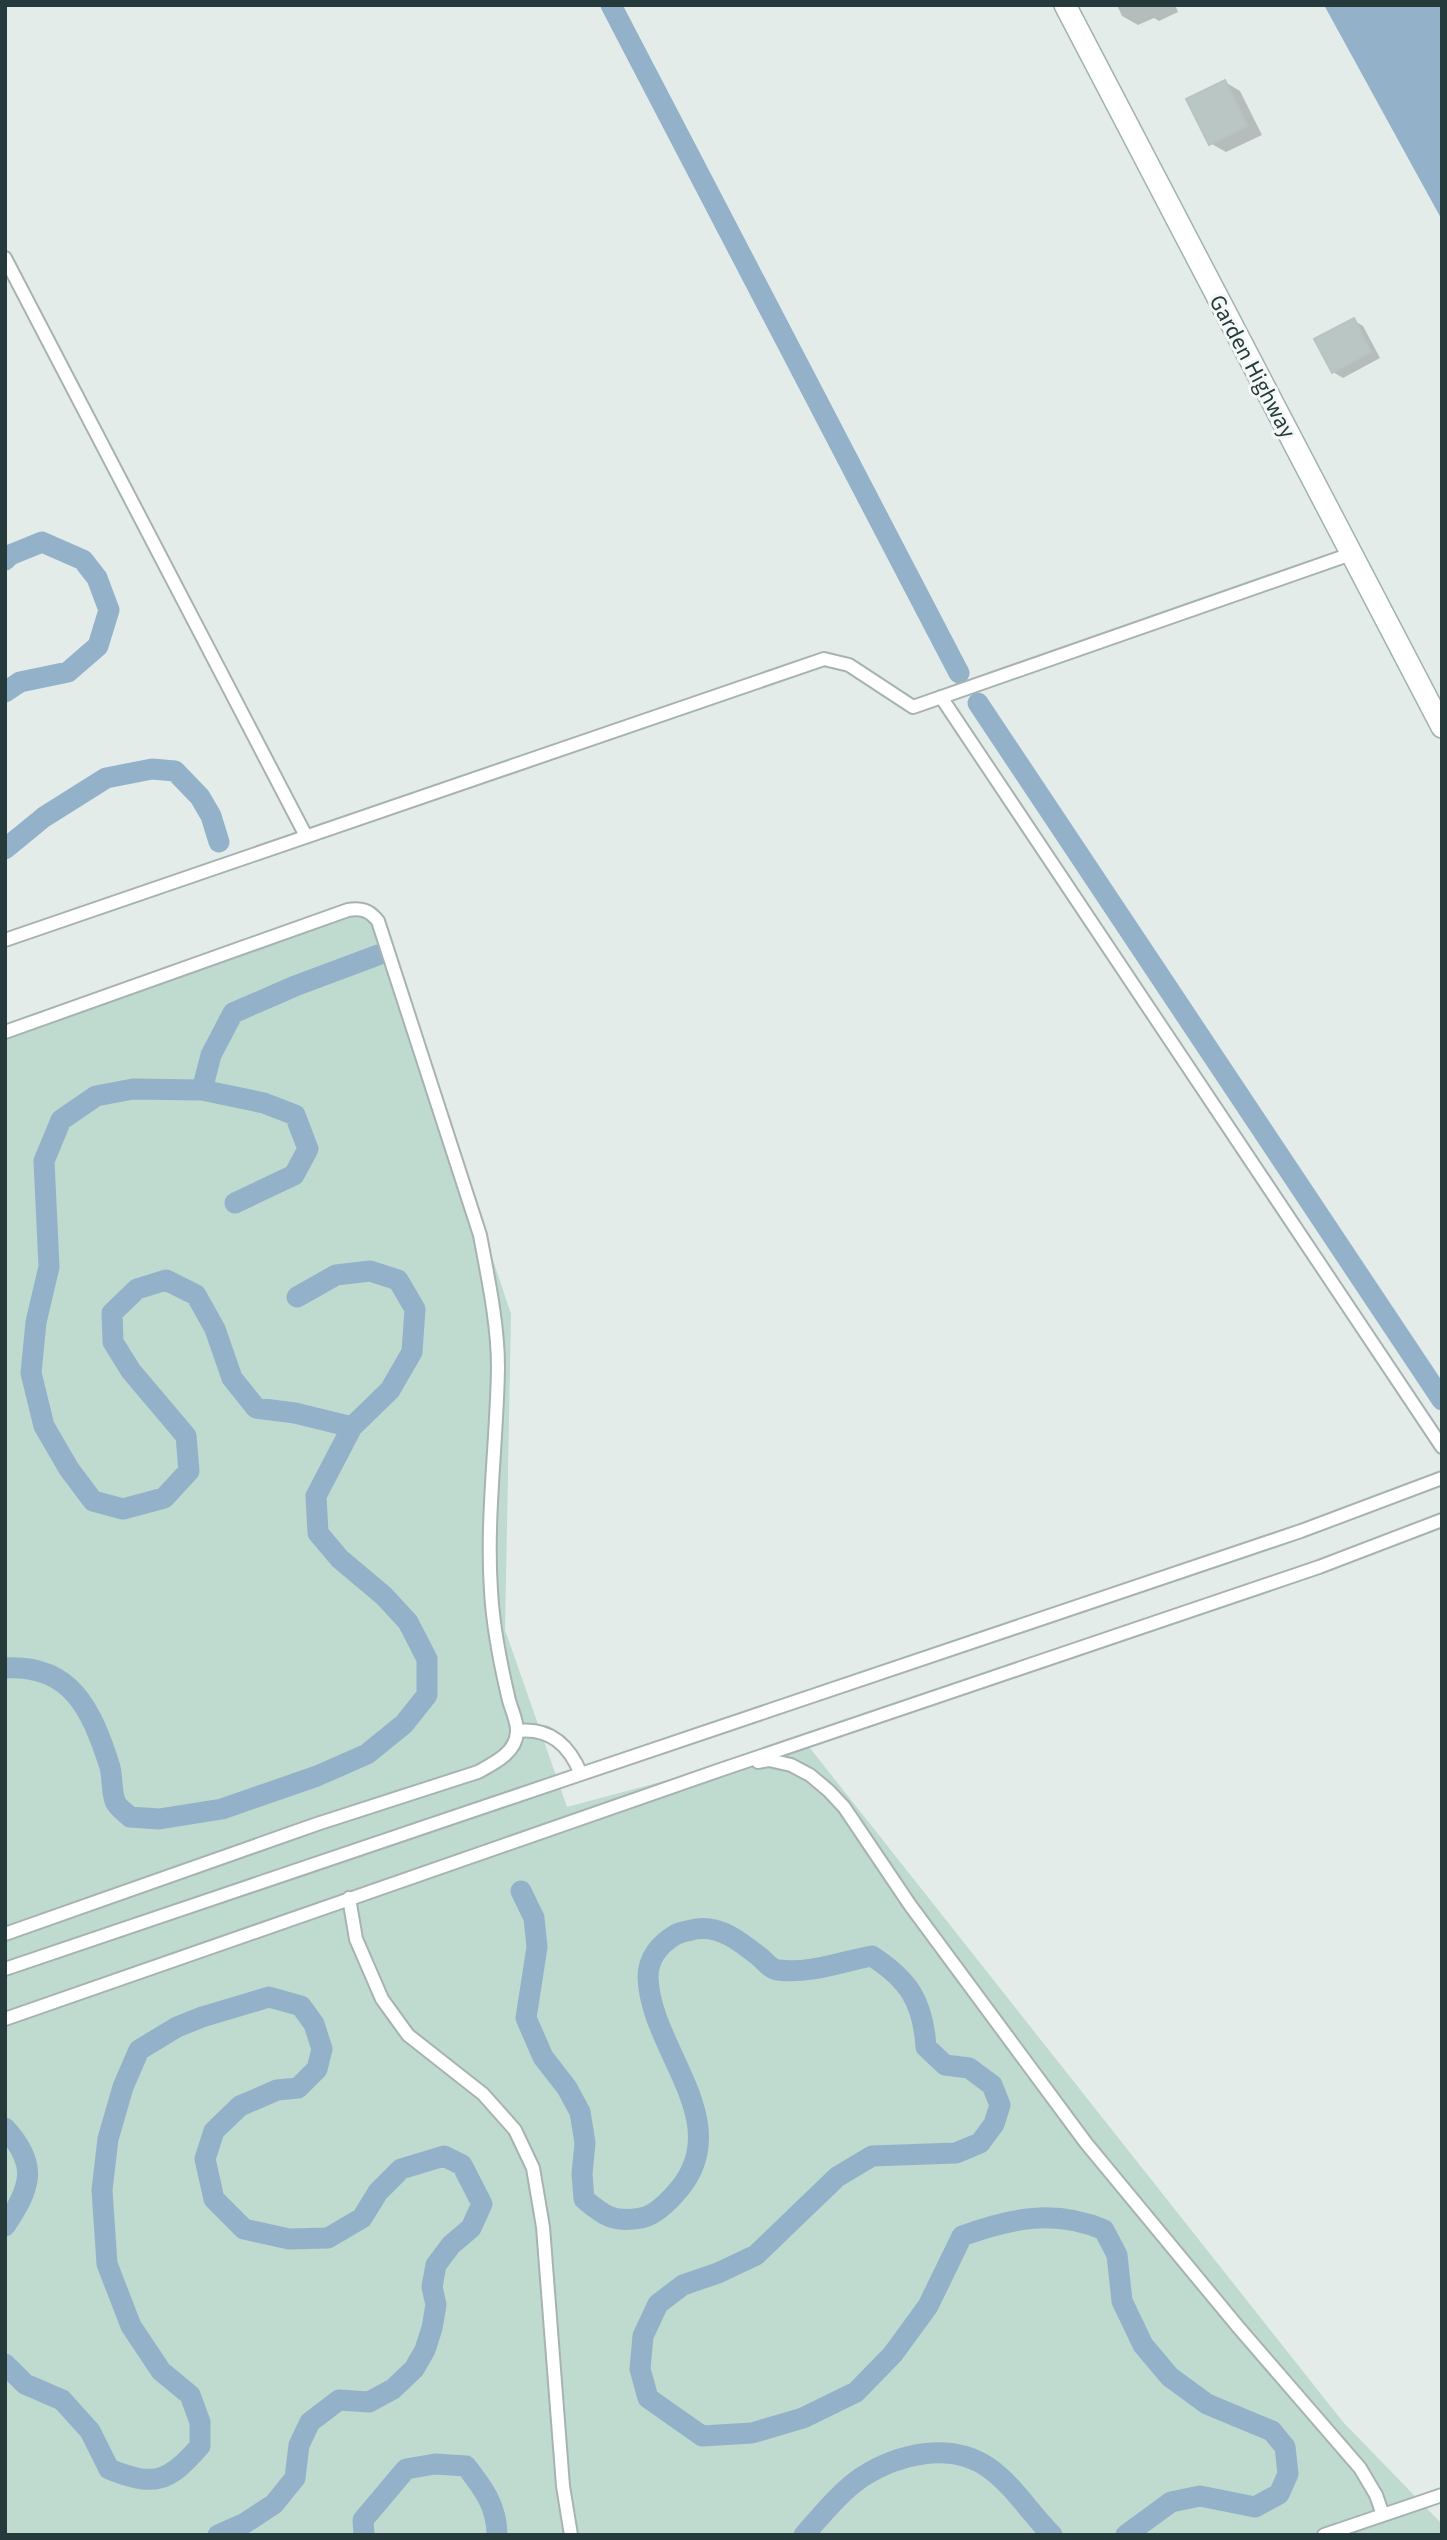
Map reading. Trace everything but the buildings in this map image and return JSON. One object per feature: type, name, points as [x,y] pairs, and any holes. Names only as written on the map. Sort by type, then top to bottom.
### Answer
[{"type":"main road","name":"Garden Highway","points":[[1065,5],[1442,727]]},
{"type":"lane","points":[[5,258],[306,836]]},
{"type":"lane","points":[[5,940],[824,659],[849,665],[913,707],[1351,554]]},
{"type":"lane","points":[[941,697],[1442,1447]]},
{"type":"lane","points":[[5,1032],[348,910],[359,908],[370,912],[378,921],[480,1236],[487,1271],[498,1366],[490,1522],[491,1589],[494,1627],[517,1731],[514,1745],[500,1760],[478,1772],[317,1824],[5,1934]]},
{"type":"lane","points":[[5,1969],[1301,1531],[1442,1478]]},
{"type":"lane","points":[[5,2019],[720,1770],[1319,1567],[1442,1520]]},
{"type":"lane","points":[[517,1731],[533,1729],[559,1741],[573,1755],[581,1774]]},
{"type":"lane","points":[[720,1770],[769,1760],[791,1765],[830,1790],[910,1905],[1086,2143],[1239,2328],[1360,2468],[1376,2495],[1383,2515]]},
{"type":"lane","points":[[349,1898],[356,1939],[382,1999],[408,2035],[451,2066],[483,2094],[515,2130],[533,2168],[543,2227],[563,2486],[571,2535]]},
{"type":"lane","points":[[1324,2535],[1442,2495]]},
{"type":"green space","points":[[375,906],[511,1314],[505,1630],[567,1807],[806,1743],[1343,2422],[1442,2524],[1442,2535],[5,2535],[5,1028]]},
{"type":"water","points":[[1324,5],[1442,5],[1442,220]]},
{"type":"waterway","points":[[611,5],[959,673]]},
{"type":"waterway","points":[[5,560],[10,555],[42,542],[83,560],[97,578],[109,610],[98,646],[68,672],[20,682],[5,692]]},
{"type":"waterway","points":[[978,703],[1442,1400]]},
{"type":"waterway","points":[[5,849],[44,817],[106,778],[152,769],[175,771],[200,797],[211,816],[219,842]]},
{"type":"waterway","points":[[5,1668],[28,1669],[47,1674],[62,1682],[75,1694],[86,1708],[102,1744],[110,1768],[116,1803],[130,1817],[159,1819],[222,1809],[317,1776],[367,1754],[404,1724],[427,1695],[427,1659],[408,1622],[384,1596],[340,1559],[318,1533],[316,1496],[352,1427],[295,1413],[256,1408],[232,1378],[215,1329],[196,1295],[166,1280],[137,1289],[112,1313],[113,1342],[131,1371],[186,1436],[189,1471],[164,1498],[123,1509],[93,1501],[69,1469],[44,1426],[31,1373],[36,1322],[49,1267],[44,1161],[61,1120],[96,1096],[133,1089],[202,1090],[211,1055],[233,1013],[378,955]]},
{"type":"waterway","points":[[202,1090],[264,1103],[295,1115],[308,1149],[294,1175],[235,1203]]},
{"type":"waterway","points":[[297,1297],[336,1275],[370,1271],[398,1280],[415,1309],[412,1352],[390,1390],[352,1427]]},
{"type":"waterway","points":[[521,1891],[534,1918],[537,1947],[526,2018],[543,2057],[567,2088],[580,2112],[585,2143],[582,2174],[584,2199],[610,2217],[624,2220],[646,2217],[655,2212],[675,2194],[693,2168],[698,2141],[696,2114],[652,2005],[648,1977],[656,1952],[682,1932],[705,1928],[723,1932],[778,1970],[813,1969],[872,1956],[896,1974],[912,1994],[922,2017],[926,2047],[945,2065],[969,2068],[992,2085],[1000,2105],[994,2124],[980,2143],[956,2153],[872,2156],[837,2177],[756,2255],[718,2273],[683,2285],[658,2304],[643,2336],[640,2369],[648,2398],[702,2436],[752,2433],[803,2418],[856,2392],[893,2354],[928,2306],[962,2236],[1033,2218],[1086,2223],[1104,2230],[1117,2255],[1122,2301],[1143,2345],[1170,2377],[1207,2404],[1272,2431],[1285,2447],[1288,2474],[1279,2494],[1255,2507],[1200,2496],[1171,2502],[1126,2535]]},
{"type":"waterway","points":[[5,2364],[25,2384],[62,2400],[90,2431],[109,2469],[138,2478],[159,2478],[179,2468],[200,2446],[200,2422],[190,2395],[161,2371],[131,2326],[107,2264],[102,2190],[108,2139],[123,2087],[139,2050],[177,2027],[269,1997],[301,2006],[314,2024],[322,2049],[317,2069],[298,2088],[277,2090],[240,2106],[214,2131],[205,2159],[214,2199],[244,2229],[289,2239],[328,2238],[362,2218],[378,2192],[401,2169],[444,2156],[462,2165],[482,2204],[471,2228],[451,2245],[436,2265],[432,2287],[436,2305],[432,2328],[425,2350],[414,2369],[393,2389],[369,2402],[339,2400],[310,2422],[299,2445],[295,2478],[274,2504],[245,2523],[218,2535]]},
{"type":"waterway","points":[[5,2128],[23,2153],[28,2176],[21,2199],[5,2226]]},
{"type":"waterway","points":[[804,2535],[839,2497],[862,2477],[908,2457],[941,2453],[958,2455],[989,2468],[1006,2483],[1052,2535]]},
{"type":"waterway","points":[[364,2535],[363,2520],[406,2469],[435,2464],[466,2466],[492,2506],[497,2535]]}]
